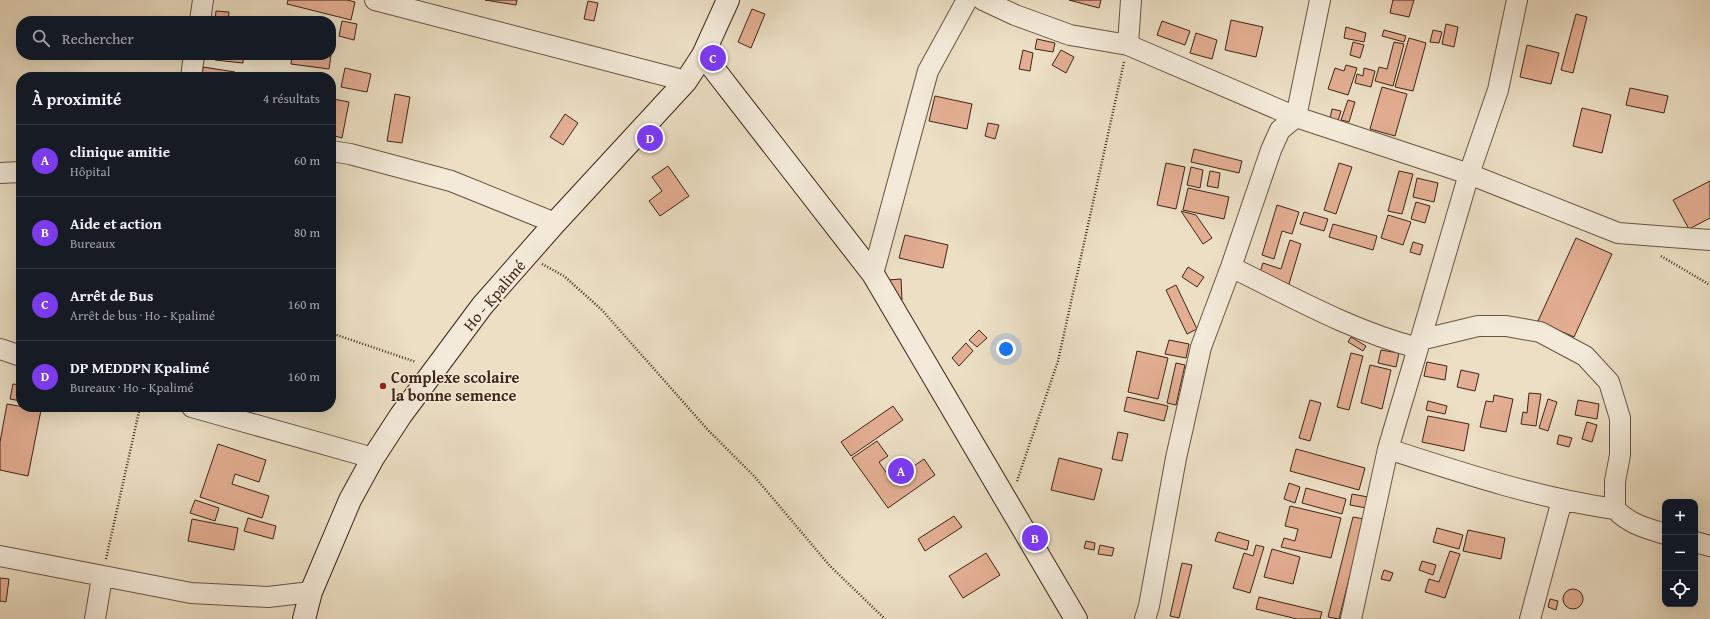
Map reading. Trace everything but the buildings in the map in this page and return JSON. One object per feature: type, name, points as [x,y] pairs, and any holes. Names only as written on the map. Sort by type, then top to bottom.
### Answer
[{"type":"main road","name":"Ho - Kpalimé","points":[[304,619],[311,592],[350,500],[372,458],[401,415],[482,306],[555,223],[686,81],[703,55],[728,0]]},
{"type":"main road","points":[[703,55],[873,274],[1076,619]]},
{"type":"street","points":[[201,16],[203,0]]},
{"type":"street","points":[[375,0],[686,81]]},
{"type":"street","points":[[873,274],[928,70],[966,0]]},
{"type":"street","points":[[983,0],[1015,15],[1070,35],[1128,45],[1296,117],[1469,174],[1618,233],[1710,240]]},
{"type":"street","points":[[1128,45],[1131,0]]},
{"type":"street","points":[[1144,619],[1149,606],[1176,458],[1201,347],[1231,267],[1271,150],[1280,130],[1296,117],[1320,0]]},
{"type":"street","points":[[1351,619],[1388,448],[1469,174],[1498,90],[1517,0]]},
{"type":"street","points":[[192,72],[193,60]]},
{"type":"street","points":[[336,152],[350,154],[450,181],[555,223]]},
{"type":"street","points":[[0,173],[16,172]]},
{"type":"street","points":[[1231,267],[1330,315],[1380,337],[1419,344],[1478,326],[1506,326],[1540,332],[1585,356],[1609,382],[1620,418],[1620,455],[1615,482],[1615,509]]},
{"type":"street","points":[[0,349],[16,354]]},
{"type":"street","points":[[210,412],[372,458]]},
{"type":"street","points":[[1388,448],[1488,481],[1562,500],[1615,509],[1623,518],[1637,525],[1662,533]]},
{"type":"street","points":[[1530,619],[1562,500]]},
{"type":"street","points":[[1698,543],[1710,546]]},
{"type":"street","points":[[0,556],[102,577],[191,593],[268,597],[311,592]]},
{"type":"street","points":[[95,619],[102,577]]},
{"type":"path","points":[[1009,504],[1058,361],[1128,45]]},
{"type":"path","points":[[1656,253],[1710,285]]},
{"type":"path","points":[[526,255],[564,276],[602,310],[707,429],[754,476],[830,566],[885,619]]},
{"type":"path","points":[[336,335],[435,368]]},
{"type":"path","points":[[102,577],[139,412]]},
{"type":"place","name":"Arrêt de Bus","points":[[713,58]]},
{"type":"place","name":"DP MEDDPN Kpalimé","points":[[650,138]]},
{"type":"place","name":"Complexe scolaire la bonne semence","points":[[383,386]]},
{"type":"place","name":"clinique amitie","points":[[901,471]]},
{"type":"place","name":"Aide et action","points":[[1035,538]]}]
